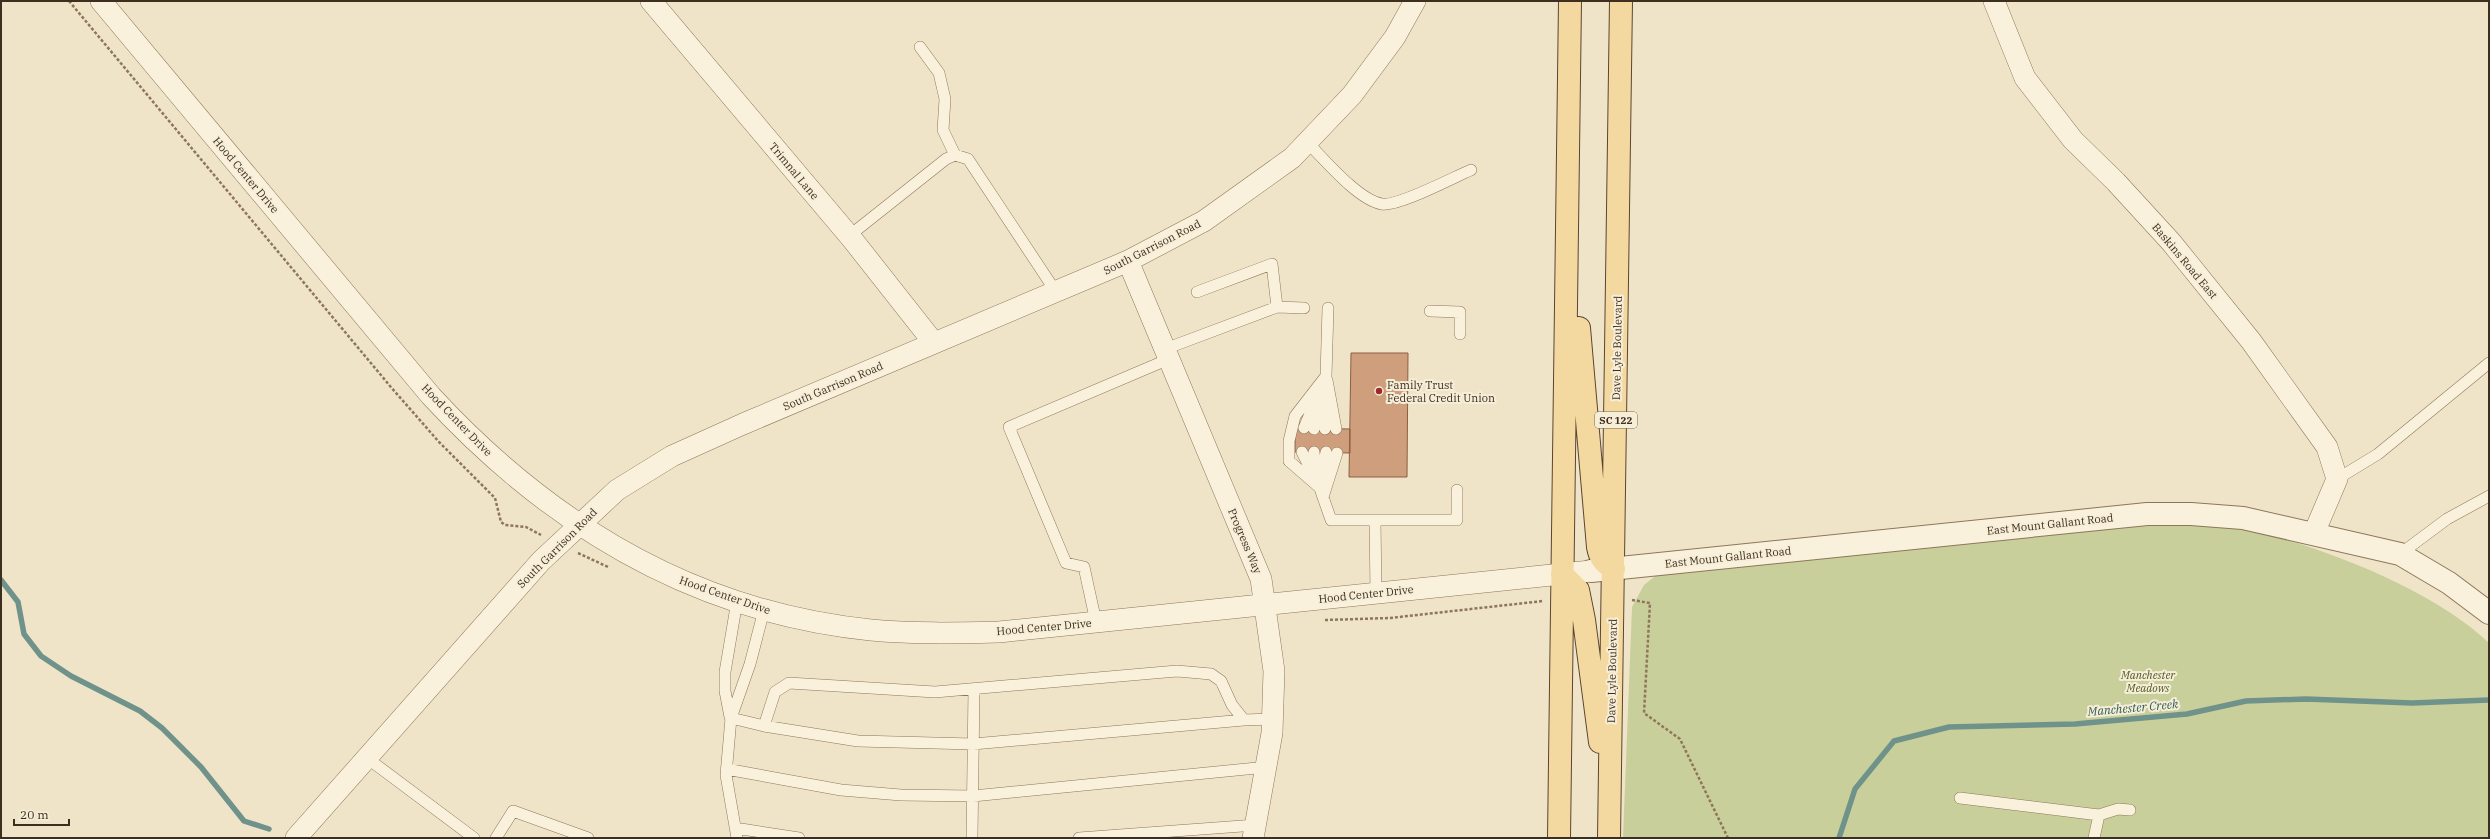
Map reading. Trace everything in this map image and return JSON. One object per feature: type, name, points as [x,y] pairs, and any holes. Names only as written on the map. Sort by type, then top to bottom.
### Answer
[{"type":"main road","points":[[1559,838],[1570,1]]},
{"type":"main road","name":"Dave Lyle Boulevard","points":[[1609,838],[1621,1]]},
{"type":"main road","points":[[1568,204],[1598,547],[1600,558],[1614,569]]},
{"type":"main road","points":[[1562,574],[1578,590],[1584,620],[1610,812]]},
{"type":"street","name":"Hood Center Drive","points":[[101,1],[442,407],[500,465],[578,525],[617,549],[662,572],[737,601],[764,610],[806,620],[870,630],[934,633],[999,632],[1591,571]]},
{"type":"street","name":"Trimnal Lane","points":[[650,1],[849,236],[934,344]]},
{"type":"street","name":"South Garrison Road","points":[[296,838],[502,604],[578,525],[617,490],[672,456],[1128,261],[1204,221],[1292,158],[1352,95],[1395,37],[1415,1]]},
{"type":"street","name":"Baskins Road East","points":[[1994,1],[2025,78],[2073,140],[2116,182],[2171,242],[2251,341],[2327,447],[2337,479]]},
{"type":"street","name":"Progress Way","points":[[1128,261],[1261,579],[1274,671],[1273,719],[1267,766],[1255,831]]},
{"type":"street","points":[[2314,533],[2337,479]]},
{"type":"street","name":"East Mount Gallant Road","points":[[1591,571],[2147,514],[2191,514],[2243,518],[2314,533],[2400,554],[2448,583],[2489,613]]},
{"type":"lane","points":[[920,47],[939,73],[945,99],[943,130],[955,155]]},
{"type":"lane","points":[[1307,142],[1365,198],[1383,205],[1420,194],[1471,170]]},
{"type":"lane","points":[[849,236],[946,159],[955,155],[968,159],[1056,292]]},
{"type":"lane","points":[[1197,292],[1272,264],[1277,307]]},
{"type":"lane","points":[[1096,622],[1084,566],[1066,563],[1009,427],[1167,354],[1277,307],[1304,308]]},
{"type":"lane","points":[[1326,376],[1320,429],[1326,376],[1328,308]]},
{"type":"lane","points":[[1430,311],[1460,312],[1460,334]]},
{"type":"lane","points":[[2337,479],[2378,454],[2489,363]]},
{"type":"lane","points":[[1321,492],[1289,461],[1289,441],[1295,416],[1326,376]]},
{"type":"lane","points":[[1302,452],[1321,492]]},
{"type":"lane","points":[[1314,452],[1316,477],[1332,520],[1457,520],[1457,490]]},
{"type":"lane","points":[[1321,492],[1326,452]]},
{"type":"lane","points":[[1321,492],[1337,453]]},
{"type":"lane","points":[[2400,554],[2447,519],[2489,496]]},
{"type":"lane","points":[[1375,520],[1376,593]]},
{"type":"lane","points":[[731,718],[725,691],[725,672],[737,601]]},
{"type":"lane","points":[[764,610],[750,664],[731,718],[726,769],[736,833],[799,838]]},
{"type":"lane","points":[[764,726],[775,692],[789,684],[935,692],[1177,671],[1211,674],[1221,681],[1232,705],[1244,720]]},
{"type":"lane","points":[[972,838],[974,689]]},
{"type":"lane","points":[[731,718],[764,726],[858,741],[973,744],[1244,720],[1273,719]]},
{"type":"lane","points":[[367,758],[474,838]]},
{"type":"lane","points":[[726,769],[841,790],[901,794],[973,796],[1267,766]]},
{"type":"lane","points":[[1960,798],[2099,815],[2118,809],[2130,810]]},
{"type":"lane","points":[[496,838],[513,811],[588,838]]},
{"type":"lane","points":[[2094,838],[2099,815]]},
{"type":"lane","points":[[1079,838],[1255,831]]},
{"type":"path","points":[[69,1],[390,386],[439,442],[495,498],[501,522],[505,525],[526,527],[543,536]]},
{"type":"path","points":[[1613,598],[1650,603],[1644,714],[1680,739],[1728,838]]},
{"type":"green space","name":"Manchester Meadows","points":[[2147,523],[2232,527],[2274,536],[2306,546],[2340,558],[2407,587],[2465,623],[2489,643],[2489,838],[1623,838],[1632,607],[1644,585],[1665,568]]},
{"type":"building","name":"Family Trust Federal Credit Union","points":[[1351,353],[1408,353],[1407,477],[1349,477]]},
{"type":"building","points":[[1295,428],[1350,429],[1350,453],[1295,452]]},
{"type":"waterway","points":[[1,580],[18,602],[24,634],[41,656],[71,676],[140,711],[162,728],[201,767],[244,821],[269,829]]},
{"type":"waterway","name":"Manchester Creek","points":[[1839,838],[1855,789],[1894,741],[1949,727],[2075,724],[2187,714],[2246,701],[2306,699],[2412,703],[2489,700]]},
{"type":"place","name":"Family Trust Federal Credit Union","points":[[1379,391]]}]
